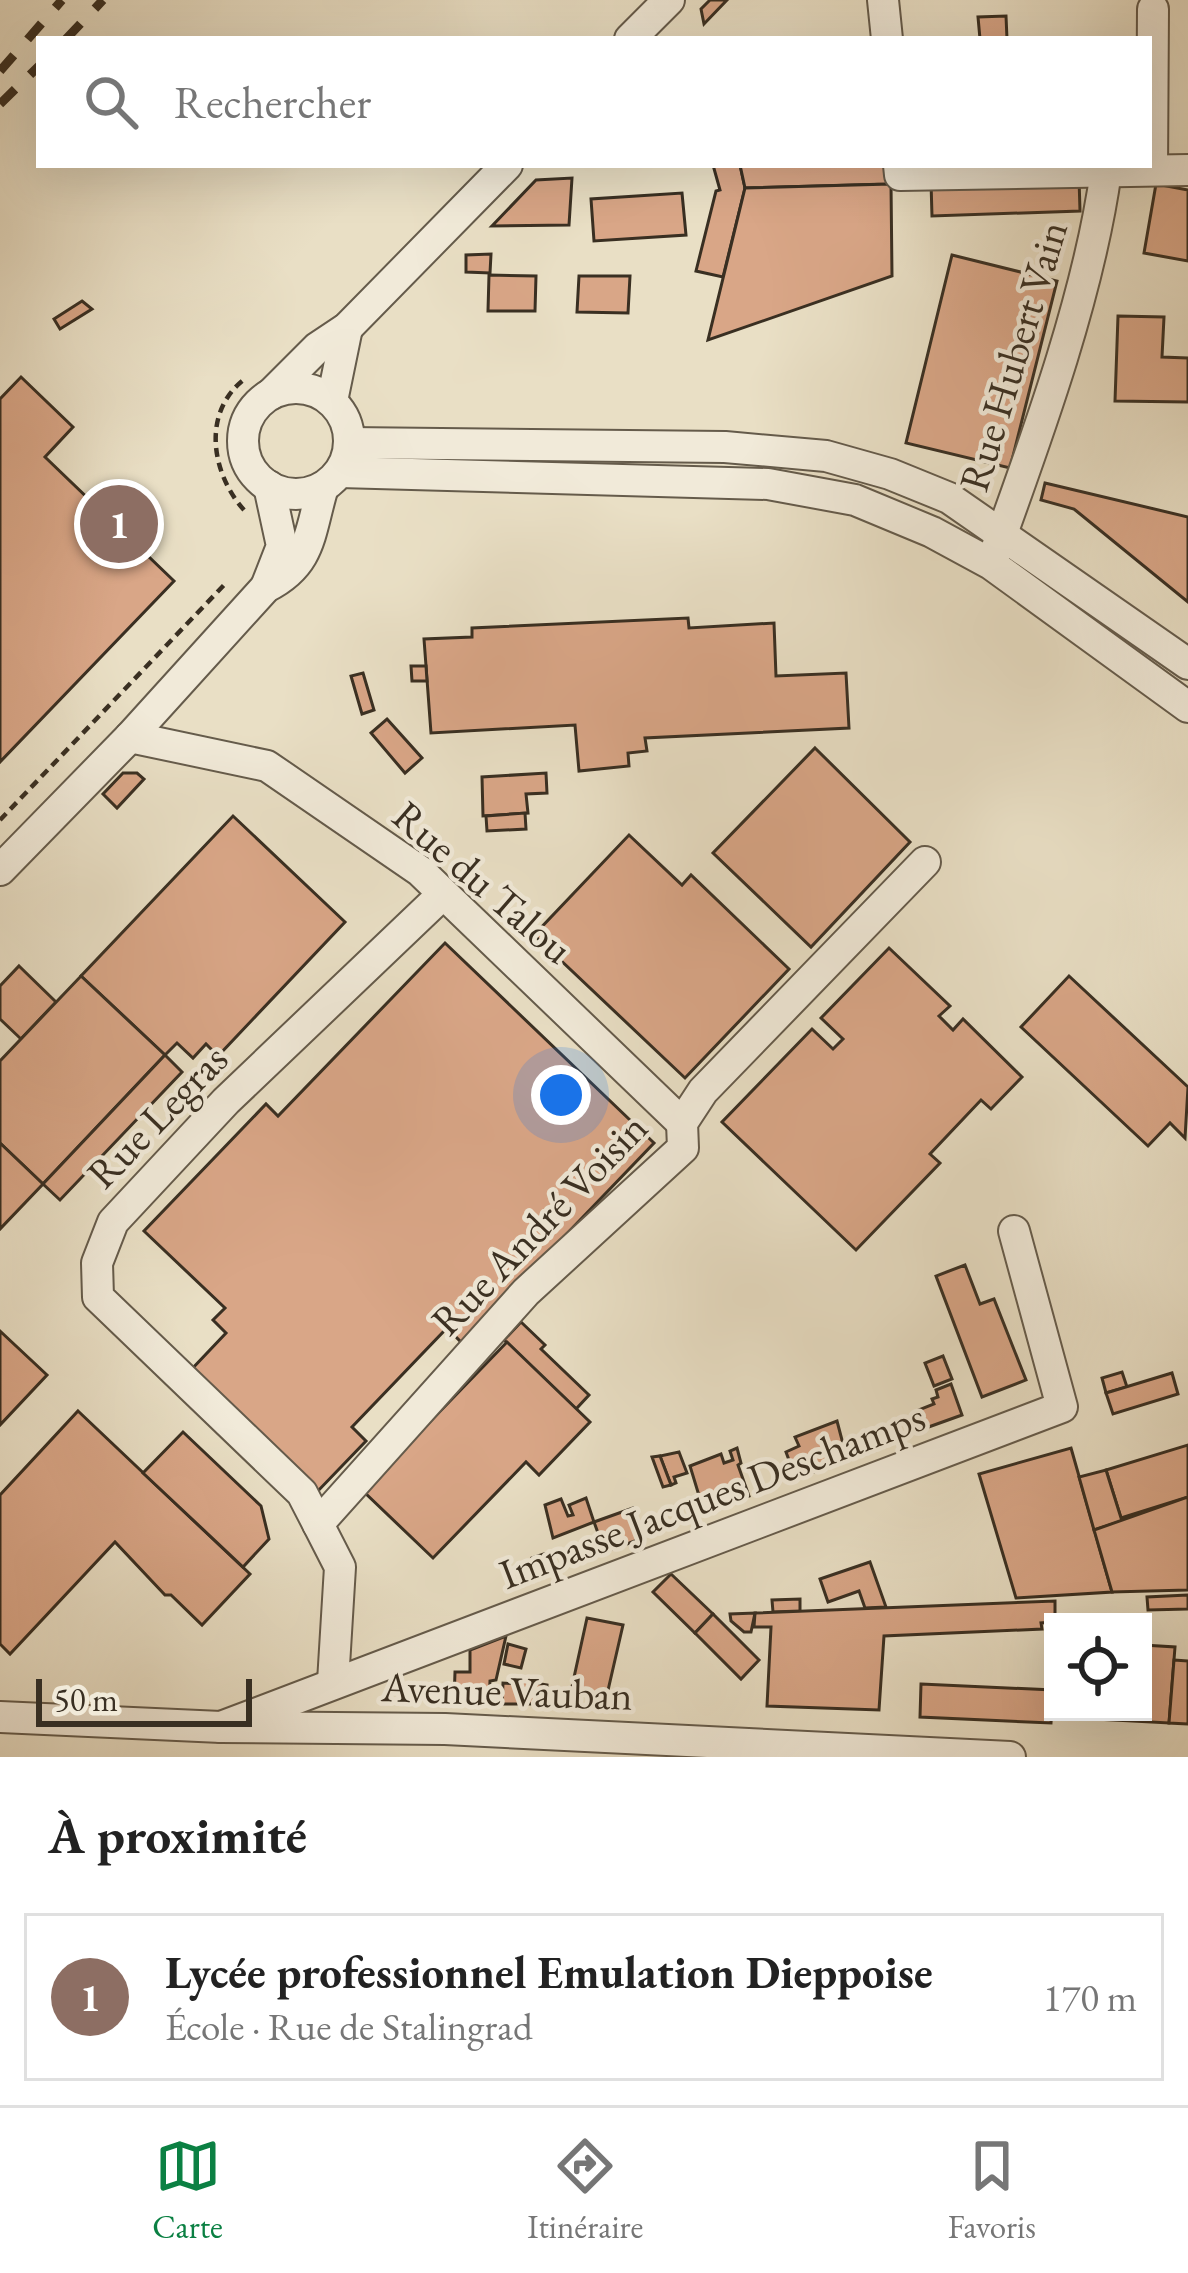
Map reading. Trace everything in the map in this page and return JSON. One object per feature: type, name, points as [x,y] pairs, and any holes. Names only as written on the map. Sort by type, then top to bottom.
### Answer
[{"type":"street","points":[[633,36],[669,0]]},
{"type":"street","points":[[883,0],[886,36]]},
{"type":"street","points":[[1153,9],[1153,170]]},
{"type":"street","points":[[504,168],[347,328],[263,382],[243,436],[251,469],[269,486],[294,494],[337,467],[725,447],[826,456],[890,474],[949,498],[1188,664]]},
{"type":"street","points":[[899,168],[900,175],[1188,170]]},
{"type":"street","name":"Rue Hubert Vain","points":[[991,564],[1030,460],[1100,218],[1106,171]]},
{"type":"street","points":[[332,401],[347,328]]},
{"type":"street","points":[[0,870],[130,737],[266,587],[301,562],[337,467],[342,413],[332,401],[304,388],[263,382]]},
{"type":"street","points":[[337,467],[768,484],[855,500],[932,532],[991,564],[1188,707]]},
{"type":"street","points":[[266,587],[282,546],[269,486]]},
{"type":"street","name":"Rue du Talou","points":[[130,737],[267,766],[420,871],[682,1123]]},
{"type":"street","name":"Rue André Voisin","points":[[318,1524],[526,1292],[683,1148],[682,1123],[703,1091],[925,862]]},
{"type":"street","name":"Rue Legras","points":[[318,1524],[302,1493],[98,1297],[98,1263],[113,1222],[129,1204],[226,1101],[443,894]]},
{"type":"street","name":"Impasse Jacques Deschamps","points":[[220,1742],[333,1682],[1062,1407],[1014,1231]]},
{"type":"street","points":[[318,1524],[340,1567],[333,1682]]},
{"type":"street","name":"Avenue Vauban","points":[[0,1717],[220,1742],[1010,1757]]},
{"type":"path","points":[[246,513],[229,493],[213,441],[218,416],[237,385],[263,382]]},
{"type":"path","points":[[0,820],[236,573]]},
{"type":"building","points":[[710,0],[727,0],[704,24],[701,9]]},
{"type":"building","points":[[1006,16],[1007,36],[980,36],[978,17]]},
{"type":"building","points":[[714,168],[741,168],[745,188],[723,277],[696,271],[720,190]]},
{"type":"building","points":[[741,168],[885,168],[887,184],[745,188]]},
{"type":"building","points":[[572,178],[569,225],[492,226],[536,180]]},
{"type":"building","points":[[1079,178],[1080,211],[932,216],[931,182]]},
{"type":"building","points":[[891,184],[892,276],[708,340],[745,188]]},
{"type":"building","points":[[1156,184],[1188,190],[1188,261],[1144,253]]},
{"type":"building","points":[[682,193],[686,235],[594,241],[591,199]]},
{"type":"building","points":[[491,254],[490,273],[466,272],[466,255]]},
{"type":"building","points":[[952,255],[1057,281],[1010,468],[906,443]]},
{"type":"building","points":[[489,275],[536,276],[535,311],[488,311]]},
{"type":"building","points":[[579,276],[630,276],[628,313],[577,312]]},
{"type":"building","points":[[82,301],[92,309],[60,329],[54,319]]},
{"type":"building","points":[[1118,316],[1164,317],[1162,357],[1188,358],[1188,402],[1115,401]]},
{"type":"building","points":[[21,377],[73,427],[45,457],[174,581],[0,762],[0,399]]},
{"type":"building","points":[[1045,483],[1188,517],[1188,602],[1074,509],[1041,500]]},
{"type":"building","points":[[688,618],[689,628],[774,623],[776,676],[846,673],[849,728],[645,738],[647,751],[628,753],[629,766],[579,771],[575,725],[431,733],[424,639],[472,637],[472,628]]},
{"type":"building","points":[[411,666],[426,666],[427,681],[412,681]]},
{"type":"building","points":[[363,673],[374,710],[362,714],[351,676]]},
{"type":"building","points":[[387,719],[422,758],[405,773],[371,733]]},
{"type":"building","points":[[815,748],[910,842],[811,947],[713,853]]},
{"type":"building","points":[[123,773],[137,773],[144,779],[117,808],[103,794]]},
{"type":"building","points":[[546,773],[547,793],[526,794],[528,813],[483,816],[482,777]]},
{"type":"building","points":[[525,813],[526,829],[487,831],[486,816]]},
{"type":"building","points":[[233,816],[345,922],[218,1056],[206,1044],[193,1058],[177,1043],[165,1055],[81,976]]},
{"type":"building","points":[[629,835],[682,885],[691,875],[789,969],[685,1078],[534,935]]},
{"type":"building","points":[[445,943],[654,1143],[462,1343],[447,1328],[352,1427],[366,1441],[316,1493],[190,1371],[226,1333],[213,1320],[225,1308],[144,1231],[266,1104],[278,1116]]},
{"type":"building","points":[[889,948],[950,1006],[939,1016],[953,1030],[963,1019],[1022,1077],[991,1109],[981,1100],[930,1154],[940,1163],[856,1250],[722,1122],[812,1029],[833,1049],[843,1039],[821,1018]]},
{"type":"building","points":[[19,966],[56,1002],[21,1039],[0,1019],[0,986]]},
{"type":"building","points":[[81,976],[165,1055],[43,1184],[0,1143],[0,1061]]},
{"type":"building","points":[[1069,976],[1188,1087],[1185,1138],[1170,1123],[1148,1146],[1021,1027]]},
{"type":"building","points":[[165,1055],[182,1072],[60,1200],[43,1184]]},
{"type":"building","points":[[0,1143],[43,1184],[0,1229]]},
{"type":"building","points":[[965,1265],[980,1304],[994,1299],[1026,1380],[982,1397],[936,1276]]},
{"type":"building","points":[[521,1322],[545,1345],[541,1349],[589,1395],[576,1409],[504,1340]]},
{"type":"building","points":[[0,1331],[47,1375],[0,1425]]},
{"type":"building","points":[[507,1342],[590,1422],[539,1475],[526,1462],[433,1558],[363,1491]]},
{"type":"building","points":[[943,1356],[952,1379],[934,1386],[925,1363]]},
{"type":"building","points":[[1122,1372],[1127,1387],[1106,1393],[1102,1378]]},
{"type":"building","points":[[1172,1373],[1178,1394],[1113,1414],[1106,1393]]},
{"type":"building","points":[[951,1384],[962,1415],[923,1429],[916,1411],[934,1404],[936,1390]]},
{"type":"building","points":[[78,1411],[250,1574],[202,1625],[171,1595],[165,1595],[115,1542],[10,1654],[0,1644],[0,1495]]},
{"type":"building","points":[[837,1421],[847,1459],[796,1479],[786,1452],[799,1446],[795,1437]]},
{"type":"building","points":[[183,1432],[261,1506],[269,1539],[243,1567],[143,1473]]},
{"type":"building","points":[[1188,1445],[1188,1497],[1121,1518],[1106,1470]]},
{"type":"building","points":[[737,1448],[749,1496],[704,1512],[690,1466],[721,1454],[724,1463],[733,1460],[730,1451]]},
{"type":"building","points":[[1071,1448],[1112,1592],[1016,1598],[979,1474]]},
{"type":"building","points":[[679,1452],[687,1473],[674,1477],[676,1483],[671,1485],[660,1456]]},
{"type":"building","points":[[660,1456],[671,1485],[663,1487],[652,1457]]},
{"type":"building","points":[[1106,1470],[1122,1521],[1094,1530],[1079,1477]]},
{"type":"building","points":[[1188,1497],[1188,1590],[1112,1592],[1094,1530]]},
{"type":"building","points":[[586,1498],[594,1522],[553,1538],[545,1505],[561,1499],[568,1516],[573,1515],[569,1505]]},
{"type":"building","points":[[633,1508],[643,1538],[605,1552],[594,1522]]},
{"type":"building","points":[[544,1554],[551,1574],[539,1578],[532,1558]]},
{"type":"building","points":[[870,1562],[886,1607],[865,1608],[859,1591],[828,1602],[820,1579]]},
{"type":"building","points":[[671,1574],[713,1614],[695,1633],[653,1592]]},
{"type":"building","points":[[1188,1595],[1188,1609],[1148,1610],[1147,1597]]},
{"type":"building","points":[[800,1599],[800,1611],[773,1612],[772,1600]]},
{"type":"building","points":[[1055,1601],[1055,1613],[1044,1613],[1042,1629],[884,1636],[879,1710],[767,1706],[771,1627],[754,1627],[755,1613]]},
{"type":"building","points":[[755,1613],[751,1632],[731,1621],[730,1614]]},
{"type":"building","points":[[713,1614],[759,1660],[741,1679],[695,1633]]},
{"type":"building","points":[[587,1618],[623,1625],[606,1699],[571,1691]]},
{"type":"building","points":[[506,1636],[496,1680],[490,1681],[489,1704],[454,1702],[455,1672],[470,1672],[470,1650]]},
{"type":"building","points":[[508,1644],[526,1649],[521,1668],[504,1664]]},
{"type":"building","points":[[1152,1646],[1175,1647],[1169,1723],[1132,1721],[1152,1721]]},
{"type":"building","points":[[1174,1660],[1188,1661],[1188,1724],[1169,1723]]},
{"type":"building","points":[[518,1680],[547,1685],[546,1704],[502,1704],[503,1683],[517,1684]]},
{"type":"building","points":[[921,1684],[1044,1690],[1044,1721],[1051,1721],[1051,1723],[920,1717]]},
{"type":"railway","points":[[0,71],[62,0]]},
{"type":"railway","points":[[69,36],[103,0]]},
{"type":"railway","points":[[0,104],[36,69]]},
{"type":"place","name":"Lycée professionnel Emulation Dieppoise","points":[[119,524]]}]
